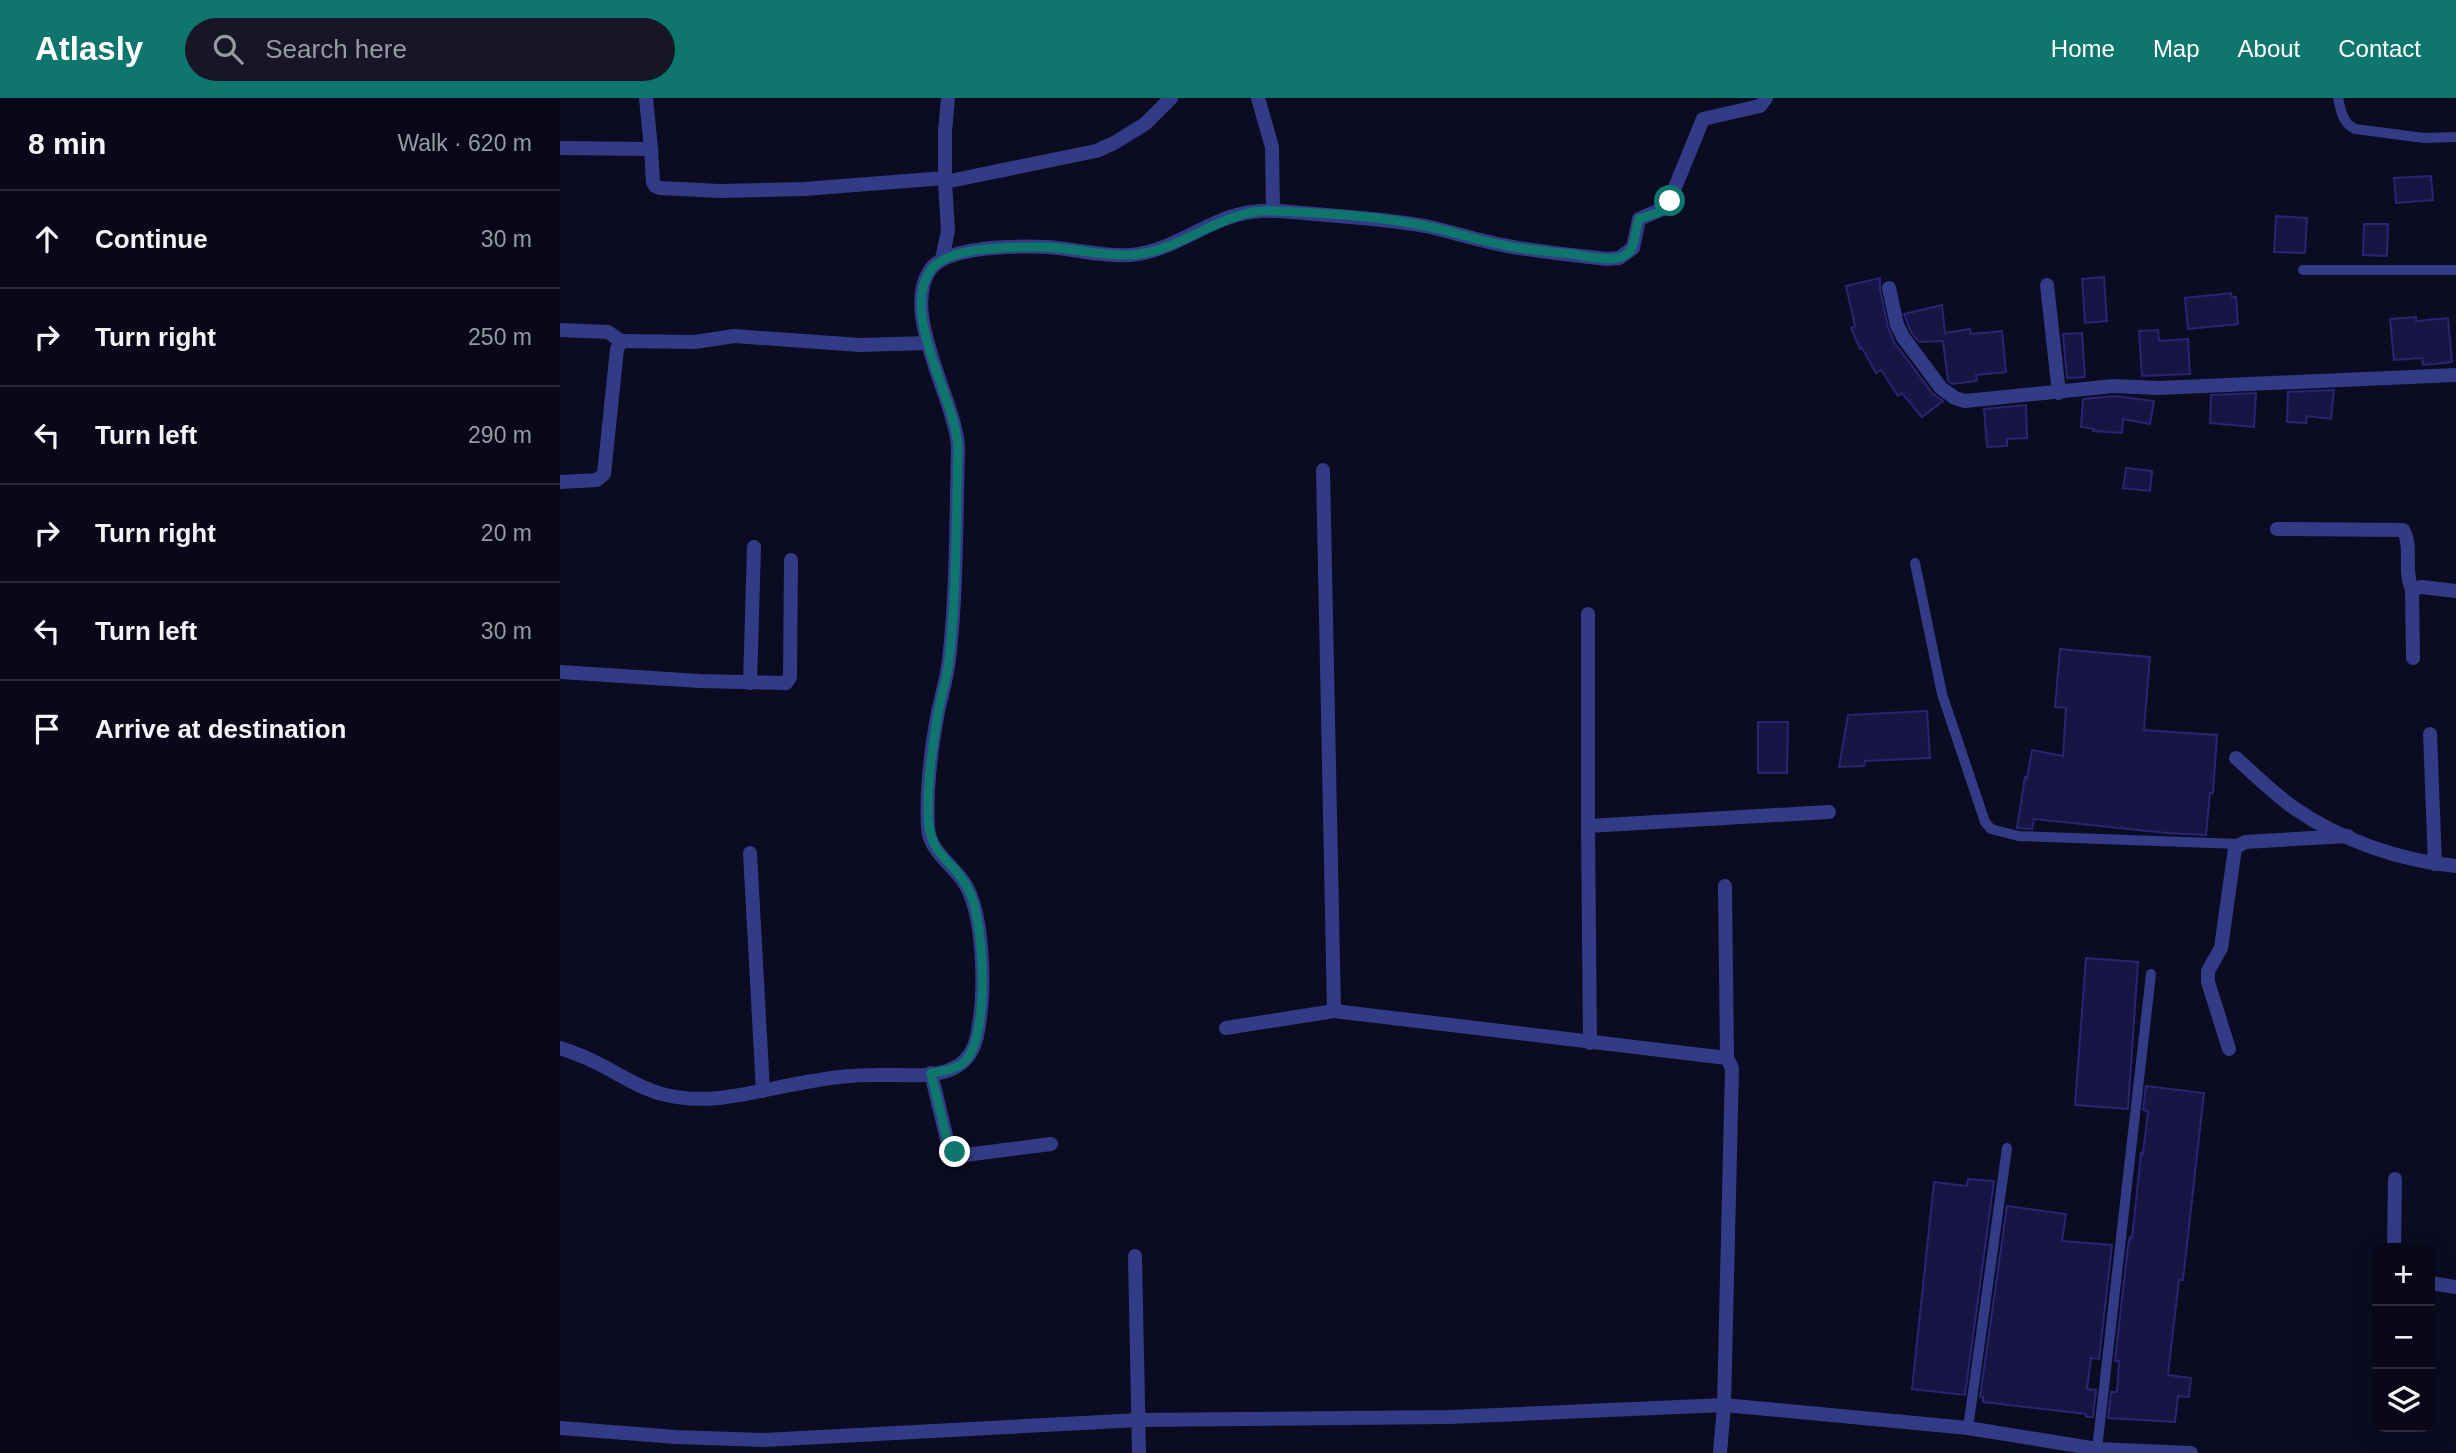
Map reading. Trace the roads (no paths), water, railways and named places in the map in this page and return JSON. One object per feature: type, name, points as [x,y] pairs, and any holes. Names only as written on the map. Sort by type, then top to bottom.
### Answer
[{"type":"street","points":[[646,98],[655,186],[720,191],[804,189],[945,180],[1096,151],[1145,124],[1168,99]]},
{"type":"street","points":[[942,259],[948,231],[945,180],[948,98]]},
{"type":"street","points":[[1258,98],[1272,147],[1273,211]]},
{"type":"street","points":[[560,1048],[667,1096],[708,1099],[813,1080],[931,1073],[953,1069],[965,1061],[974,1048],[982,1000],[982,969],[972,897],[964,881],[933,845],[928,831],[929,782],[938,712],[949,664],[953,623],[958,448],[957,432],[937,379],[928,343],[922,304],[923,283],[931,268],[942,259],[958,253],[1047,247],[1130,255],[1158,250],[1232,216],[1273,211],[1390,220],[1508,246],[1608,259],[1619,258],[1633,248],[1639,219],[1667,208],[1703,118],[1760,106],[1766,98]]},
{"type":"street","points":[[560,148],[651,149]]},
{"type":"street","points":[[2047,285],[2059,393]]},
{"type":"street","points":[[1889,288],[1897,325],[1903,337],[1941,388],[1955,398],[1965,401],[2113,386],[2183,387],[2456,375]]},
{"type":"street","points":[[560,330],[608,332],[621,341],[695,342],[734,336],[835,344],[928,343]]},
{"type":"street","points":[[560,482],[597,480],[604,474],[617,349],[621,341]]},
{"type":"street","points":[[1323,470],[1334,1011]]},
{"type":"street","points":[[2277,529],[2403,530],[2406,536],[2407,573],[2412,589],[2413,658]]},
{"type":"street","points":[[750,683],[754,547]]},
{"type":"street","points":[[560,672],[750,683],[781,684],[789,681],[791,560]]},
{"type":"street","points":[[2412,589],[2422,587],[2456,591]]},
{"type":"street","points":[[1588,614],[1590,1044]]},
{"type":"street","points":[[2430,734],[2435,864]]},
{"type":"street","points":[[2236,758],[2295,809],[2348,836],[2392,855],[2456,866]]},
{"type":"street","points":[[1588,826],[1829,813]]},
{"type":"street","points":[[2229,1049],[2208,982],[2208,971],[2221,948],[2235,848],[2239,844],[2348,836]]},
{"type":"street","points":[[750,852],[762,1091]]},
{"type":"street","points":[[1720,1453],[1724,1405],[1732,1068],[1727,1058],[1725,886]]},
{"type":"street","points":[[1226,1028],[1334,1011],[1590,1044],[1727,1058]]},
{"type":"street","points":[[931,1073],[948,1144],[955,1152],[965,1155],[1051,1144]]},
{"type":"street","points":[[2395,1179],[2395,1243]]},
{"type":"street","points":[[1135,1256],[1139,1453]]},
{"type":"street","points":[[2435,1284],[2456,1287]]},
{"type":"street","points":[[560,1428],[764,1446],[1139,1420],[1449,1417],[1724,1405],[1968,1428],[2097,1449],[2191,1453]]},
{"type":"lane","points":[[2338,98],[2342,117],[2347,125],[2355,129],[2424,138],[2456,137]]},
{"type":"lane","points":[[2303,270],[2456,270]]},
{"type":"lane","points":[[1915,563],[1942,694],[1985,822],[1991,830],[2018,836],[2239,844]]},
{"type":"lane","points":[[2097,1449],[2151,974]]},
{"type":"lane","points":[[1968,1428],[2007,1148]]}]
